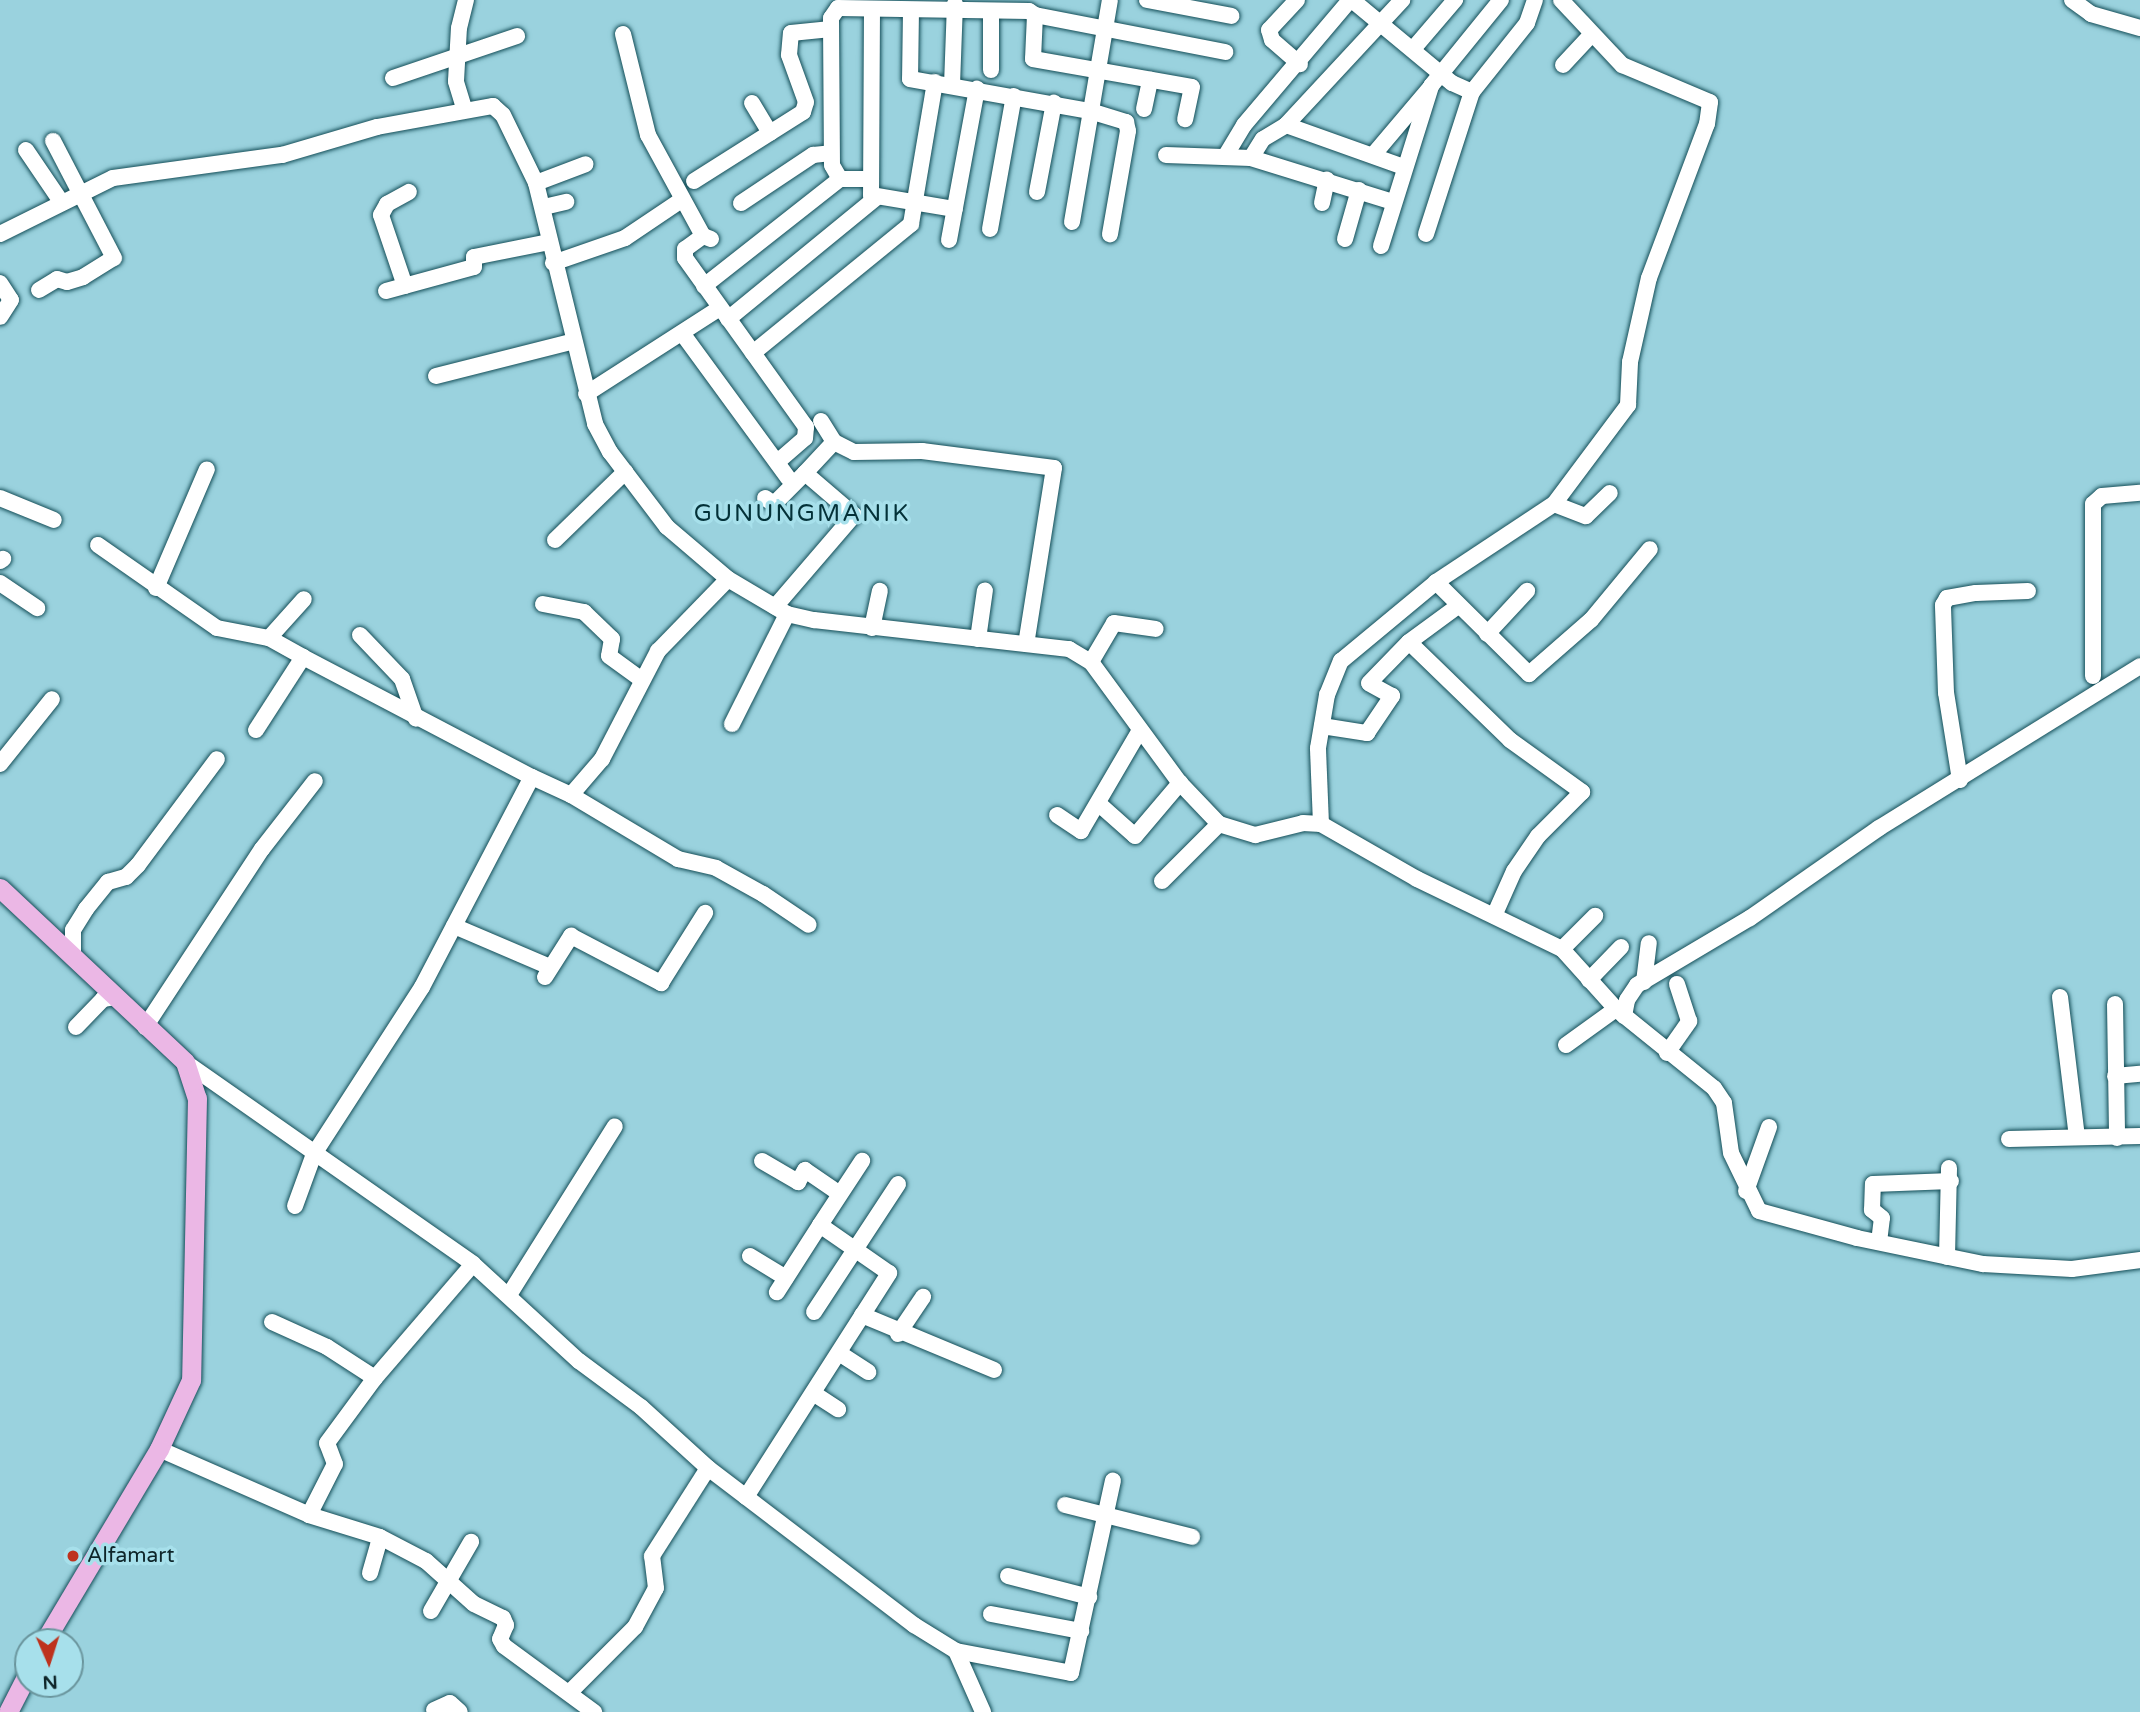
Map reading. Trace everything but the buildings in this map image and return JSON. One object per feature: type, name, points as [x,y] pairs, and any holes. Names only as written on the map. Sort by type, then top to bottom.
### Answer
[{"type":"main road","points":[[0,888],[185,1062],[197,1098],[194,1354],[187,1396],[159,1449],[52,1628]]},
{"type":"street","points":[[464,108],[456,81],[466,0]]},
{"type":"street","points":[[1072,222],[1110,0]]},
{"type":"street","points":[[1147,0],[1232,16]]},
{"type":"street","points":[[1297,0],[1269,30],[1272,40],[1300,64]]},
{"type":"street","points":[[1226,155],[1244,125],[1300,64],[1351,0],[1413,49],[1435,79],[1472,92]]},
{"type":"street","points":[[1251,158],[1263,139],[1286,125],[1402,0]]},
{"type":"street","points":[[1413,49],[1455,0]]},
{"type":"street","points":[[1374,154],[1501,0]]},
{"type":"street","points":[[1426,233],[1472,92],[1527,23],[1535,0]]},
{"type":"street","points":[[1321,824],[1322,726],[1327,695],[1342,661],[1436,582],[1554,503],[1625,411],[1630,362],[1649,278],[1707,124],[1710,102],[1622,65],[1561,0]]},
{"type":"street","points":[[2072,0],[2140,28]]},
{"type":"street","points":[[840,179],[833,172],[831,153],[831,29],[832,14],[838,8],[911,10],[955,5],[1035,15],[1225,52]]},
{"type":"street","points":[[753,353],[906,231],[916,204],[943,84],[955,5]]},
{"type":"street","points":[[872,9],[870,191],[876,198],[955,209]]},
{"type":"street","points":[[911,10],[910,79],[1120,117],[1128,131],[1110,234]]},
{"type":"street","points":[[991,11],[991,69]]},
{"type":"street","points":[[1035,15],[1032,65],[1098,70],[1198,88],[1185,119]]},
{"type":"street","points":[[694,181],[807,108],[792,72],[791,33],[831,29]]},
{"type":"street","points":[[623,34],[648,135],[680,201],[707,237],[684,253],[704,286],[806,427],[806,438],[777,462]]},
{"type":"street","points":[[1563,65],[1591,35]]},
{"type":"street","points":[[393,78],[517,36]]},
{"type":"street","points":[[1381,246],[1404,167],[1435,79]]},
{"type":"street","points":[[1144,109],[1150,80]]},
{"type":"street","points":[[948,240],[977,89]]},
{"type":"street","points":[[990,229],[1014,96]]},
{"type":"street","points":[[752,103],[770,133]]},
{"type":"street","points":[[1037,192],[1054,103]]},
{"type":"street","points":[[0,234],[113,178],[282,155],[464,108],[488,105],[497,109],[536,183],[544,207],[553,263],[595,424],[625,472],[683,544],[728,579],[781,610],[872,628],[1069,649],[1091,662],[1180,783],[1219,824],[1255,835],[1303,823],[1321,824],[1417,879],[1562,948],[1620,1012],[1667,1054],[1714,1088],[1724,1102],[1731,1153],[1746,1191],[1759,1211],[1879,1242],[1983,1264],[2072,1269],[2140,1260]]},
{"type":"street","points":[[1286,125],[1374,154],[1404,167]]},
{"type":"street","points":[[39,290],[57,279],[67,282],[83,277],[114,258],[53,141]]},
{"type":"street","points":[[26,150],[62,203]]},
{"type":"street","points":[[741,203],[813,155],[831,153]]},
{"type":"street","points":[[1166,155],[1187,159],[1226,155],[1251,158],[1393,202]]},
{"type":"street","points":[[536,183],[586,164]]},
{"type":"street","points":[[704,286],[840,179],[870,179]]},
{"type":"street","points":[[1322,203],[1327,180]]},
{"type":"street","points":[[1345,239],[1359,190]]},
{"type":"street","points":[[405,286],[381,215],[387,204],[409,192]]},
{"type":"street","points":[[586,394],[682,333],[724,314],[876,198]]},
{"type":"street","points":[[553,263],[625,238],[680,201]]},
{"type":"street","points":[[544,207],[566,202]]},
{"type":"street","points":[[386,292],[474,267],[474,257],[549,242]]},
{"type":"street","points":[[0,283],[10,300],[0,317]]},
{"type":"street","points":[[682,333],[789,478]]},
{"type":"street","points":[[436,376],[574,341]]},
{"type":"street","points":[[821,421],[834,442],[864,453],[922,451],[1054,468],[1026,644]]},
{"type":"street","points":[[765,498],[774,505],[834,442]]},
{"type":"street","points":[[156,589],[207,469]]},
{"type":"street","points":[[555,540],[625,472]]},
{"type":"street","points":[[732,724],[781,610],[854,514],[805,473]]},
{"type":"street","points":[[1554,503],[1586,516],[1609,493]]},
{"type":"street","points":[[2093,676],[2092,504],[2102,496],[2140,493]]},
{"type":"street","points":[[0,498],[54,520]]},
{"type":"street","points":[[98,545],[156,589],[218,628],[269,638],[416,719],[571,795],[678,859],[716,868],[809,925]]},
{"type":"street","points":[[1436,582],[1529,674],[1591,620],[1650,549]]},
{"type":"street","points":[[571,795],[602,759],[658,651],[728,579]]},
{"type":"street","points":[[0,583],[37,608]]},
{"type":"street","points":[[978,639],[985,590]]},
{"type":"street","points":[[872,628],[880,591]]},
{"type":"street","points":[[1487,635],[1527,591]]},
{"type":"street","points":[[1959,780],[1946,693],[1943,605],[1947,598],[1976,593],[2028,591]]},
{"type":"street","points":[[269,638],[304,598]]},
{"type":"street","points":[[543,604],[584,612],[612,639],[609,656],[642,680]]},
{"type":"street","points":[[1322,726],[1367,733],[1392,696],[1369,683],[1409,642],[1458,606]]},
{"type":"street","points":[[1091,662],[1114,623],[1156,629]]},
{"type":"street","points":[[360,635],[402,679],[416,719]]},
{"type":"street","points":[[1409,642],[1510,740],[1582,792],[1538,836],[1514,871],[1493,916]]},
{"type":"street","points":[[256,730],[303,657]]},
{"type":"street","points":[[1566,1045],[1620,1012],[1644,982],[2140,666]]},
{"type":"street","points":[[0,764],[52,699]]},
{"type":"street","points":[[1056,815],[1079,832],[1099,804],[1140,730]]},
{"type":"street","points":[[73,957],[73,930],[86,909],[108,882],[126,877],[141,862],[217,760]]},
{"type":"street","points":[[295,1206],[314,1154],[384,1050],[454,926],[532,777]]},
{"type":"street","points":[[145,1027],[262,849],[315,781]]},
{"type":"street","points":[[1099,804],[1135,836],[1180,783]]},
{"type":"street","points":[[1162,881],[1219,824]]},
{"type":"street","points":[[454,926],[548,972],[571,936],[662,983],[705,913]]},
{"type":"street","points":[[1562,948],[1595,916]]},
{"type":"street","points":[[1644,982],[1649,943]]},
{"type":"street","points":[[1589,980],[1621,947]]},
{"type":"street","points":[[1667,1054],[1689,1021],[1677,984]]},
{"type":"street","points":[[76,1027],[103,999],[116,997]]},
{"type":"street","points":[[2060,997],[2077,1137]]},
{"type":"street","points":[[2115,1004],[2117,1138]]},
{"type":"street","points":[[185,1062],[472,1264],[579,1361],[641,1407],[708,1468],[914,1625],[956,1651],[1071,1674],[1108,1514],[1113,1481]]},
{"type":"street","points":[[2115,1076],[2140,1073]]},
{"type":"street","points":[[509,1295],[615,1126]]},
{"type":"street","points":[[1746,1191],[1769,1127]]},
{"type":"street","points":[[2009,1139],[2140,1136]]},
{"type":"street","points":[[762,1161],[798,1182],[805,1170],[840,1194]]},
{"type":"street","points":[[777,1292],[862,1161]]},
{"type":"street","points":[[1879,1242],[1882,1218],[1872,1210],[1873,1184],[1950,1175],[1947,1257]]},
{"type":"street","points":[[814,1312],[857,1252],[898,1184]]},
{"type":"street","points":[[746,1497],[889,1273],[820,1225]]},
{"type":"street","points":[[750,1256],[786,1278]]},
{"type":"street","points":[[309,1516],[335,1464],[327,1443],[375,1378],[472,1264]]},
{"type":"street","points":[[898,1334],[923,1297]]},
{"type":"street","points":[[862,1315],[898,1334],[994,1370]]},
{"type":"street","points":[[272,1322],[327,1346],[375,1378]]},
{"type":"street","points":[[839,1353],[869,1372]]},
{"type":"street","points":[[813,1393],[838,1409]]},
{"type":"street","points":[[159,1449],[309,1516],[380,1537],[426,1561],[474,1604],[503,1618],[504,1646],[594,1712]]},
{"type":"street","points":[[570,1692],[635,1627],[656,1588],[652,1556],[708,1468]]},
{"type":"street","points":[[1065,1505],[1192,1537]]},
{"type":"street","points":[[370,1573],[380,1537]]},
{"type":"street","points":[[431,1611],[447,1579],[456,1573],[471,1542]]},
{"type":"street","points":[[1008,1576],[1089,1597]]},
{"type":"street","points":[[991,1614],[1081,1631]]},
{"type":"street","points":[[956,1651],[983,1712]]},
{"type":"street","points":[[433,1710],[450,1703],[460,1712]]},
{"type":"place","name":"Alfamart","points":[[73,1556]]},
{"type":"district","name":"GUNUNGMANIK","points":[[802,514]]}]
